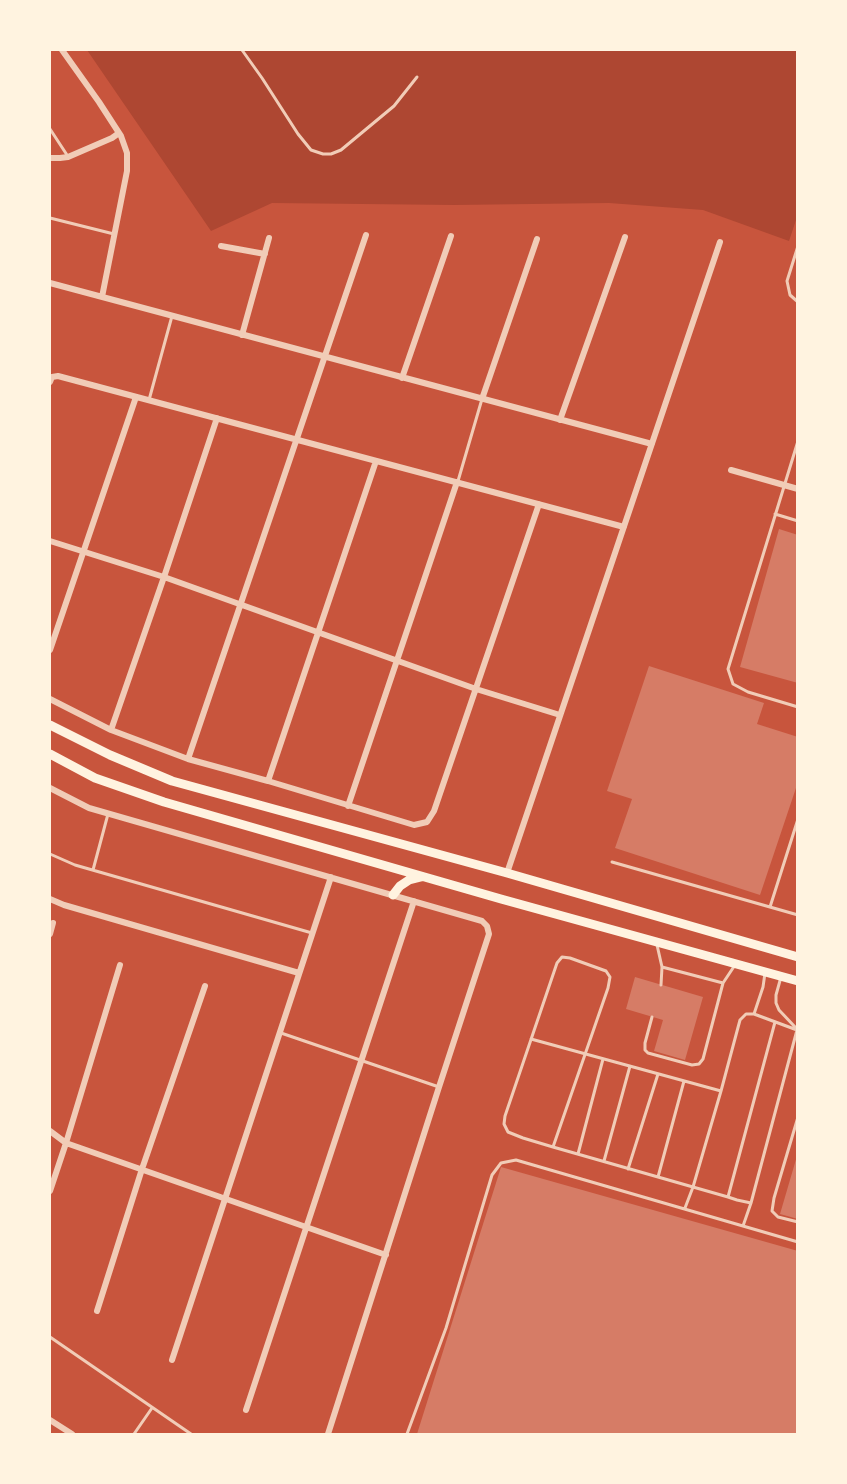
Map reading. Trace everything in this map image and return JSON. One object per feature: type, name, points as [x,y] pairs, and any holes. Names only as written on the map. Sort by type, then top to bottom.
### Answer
[{"type":"main road","points":[[50,724],[110,755],[172,781],[507,873],[798,957]]},
{"type":"main road","points":[[50,754],[95,778],[164,802],[798,981]]},
{"type":"main road","points":[[393,895],[409,880],[424,876]]},
{"type":"street","points":[[62,50],[119,133],[125,146],[128,162],[102,297]]},
{"type":"street","points":[[50,158],[68,157],[119,133]]},
{"type":"street","points":[[188,759],[366,234]]},
{"type":"street","points":[[402,378],[451,236]]},
{"type":"street","points":[[560,420],[625,237]]},
{"type":"street","points":[[242,335],[269,238]]},
{"type":"street","points":[[482,399],[537,239]]},
{"type":"street","points":[[507,873],[720,242]]},
{"type":"street","points":[[221,246],[265,254]]},
{"type":"street","points":[[50,283],[652,444]]},
{"type":"street","points":[[51,379],[58,376],[624,527]]},
{"type":"street","points":[[50,650],[136,397]]},
{"type":"street","points":[[111,730],[217,418]]},
{"type":"street","points":[[268,781],[376,461]]},
{"type":"street","points":[[731,470],[798,489]]},
{"type":"street","points":[[348,806],[457,483]]},
{"type":"street","points":[[50,699],[111,730],[188,759],[414,825],[427,822],[434,811],[539,504]]},
{"type":"street","points":[[50,541],[164,578],[476,689],[560,715]]},
{"type":"street","points":[[50,788],[89,808],[482,921],[487,926],[489,934],[328,1434]]},
{"type":"street","points":[[172,1360],[330,877]]},
{"type":"street","points":[[50,899],[299,973]]},
{"type":"street","points":[[246,1410],[414,901]]},
{"type":"street","points":[[50,934],[53,923]]},
{"type":"street","points":[[50,1191],[120,965]]},
{"type":"street","points":[[97,1311],[141,1169],[205,986]]},
{"type":"street","points":[[50,1131],[66,1143],[386,1255]]},
{"type":"street","points":[[50,1420],[72,1434]]},
{"type":"lane","points":[[242,50],[298,135],[311,150],[323,154],[341,150],[394,106],[417,77]]},
{"type":"lane","points":[[50,129],[68,157]]},
{"type":"lane","points":[[50,218],[114,234]]},
{"type":"lane","points":[[798,246],[787,281],[790,295],[798,302]]},
{"type":"lane","points":[[148,400],[172,316]]},
{"type":"lane","points":[[457,483],[482,399]]},
{"type":"lane","points":[[798,441],[728,669],[733,684],[748,692],[798,707]]},
{"type":"lane","points":[[775,514],[798,521]]},
{"type":"lane","points":[[93,870],[108,814]]},
{"type":"lane","points":[[770,908],[798,819]]},
{"type":"lane","points":[[50,854],[75,866],[312,933]]},
{"type":"lane","points":[[612,862],[798,915]]},
{"type":"lane","points":[[656,942],[662,967],[662,985]]},
{"type":"lane","points":[[554,1148],[609,988],[610,977],[606,971],[562,957],[557,963],[505,1116],[504,1124],[508,1132],[554,1148],[751,1203]]},
{"type":"lane","points":[[652,1017],[644,1046],[648,1053],[699,1065],[703,1059],[723,983],[736,964]]},
{"type":"lane","points":[[662,967],[723,983]]},
{"type":"lane","points":[[754,1014],[763,987],[765,972]]},
{"type":"lane","points":[[781,977],[776,1003],[779,1010],[797,1030]]},
{"type":"lane","points":[[685,1208],[740,1020],[746,1014],[754,1014],[797,1030]]},
{"type":"lane","points":[[728,1197],[775,1022]]},
{"type":"lane","points":[[743,1226],[797,1030]]},
{"type":"lane","points":[[279,1033],[438,1087]]},
{"type":"lane","points":[[531,1039],[721,1091]]},
{"type":"lane","points":[[578,1154],[603,1059]]},
{"type":"lane","points":[[604,1161],[630,1066]]},
{"type":"lane","points":[[628,1168],[658,1074]]},
{"type":"lane","points":[[658,1177],[684,1081]]},
{"type":"lane","points":[[798,1117],[772,1211],[778,1217],[798,1222]]},
{"type":"lane","points":[[407,1434],[446,1328],[492,1175],[501,1163],[516,1160],[798,1242]]},
{"type":"lane","points":[[50,1337],[191,1434]]},
{"type":"lane","points":[[134,1434],[152,1407]]},
{"type":"shaded area","points":[[87,50],[797,50],[797,217],[789,241],[703,210],[609,203],[454,205],[272,203],[211,231]]},
{"type":"building","points":[[779,529],[798,535],[798,683],[740,667]]},
{"type":"building","points":[[649,666],[764,703],[757,724],[798,737],[798,782],[760,895],[615,848],[632,799],[607,791]]},
{"type":"building","points":[[635,977],[703,997],[685,1060],[654,1051],[663,1020],[626,1009]]},
{"type":"building","points":[[798,1156],[798,1219],[780,1214]]},
{"type":"building","points":[[501,1167],[798,1251],[798,1434],[417,1434]]}]
